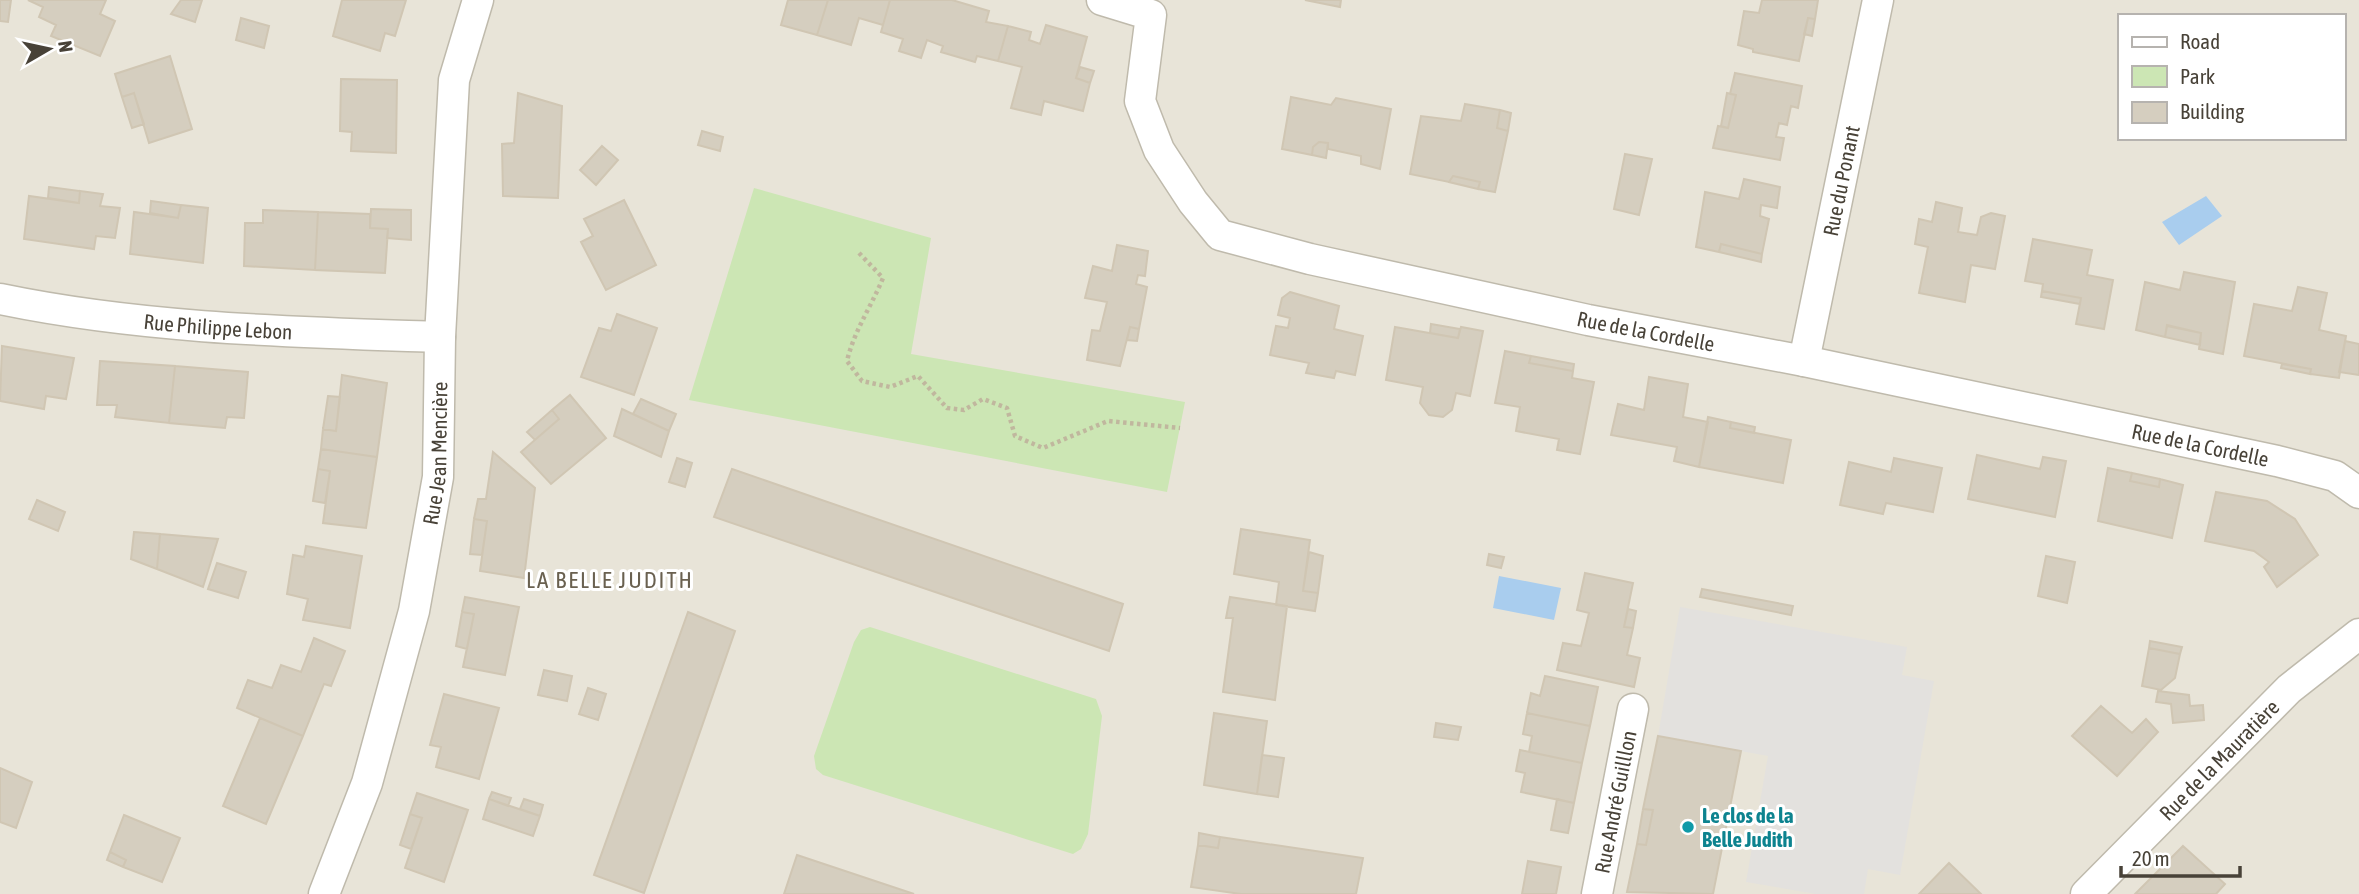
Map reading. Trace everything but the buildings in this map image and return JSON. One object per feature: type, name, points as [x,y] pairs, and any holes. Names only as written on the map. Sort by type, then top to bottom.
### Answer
[{"type":"street","name":"Rue Jean Mencière","points":[[324,894],[367,783],[414,611],[438,477],[440,337],[454,80],[478,0]]},
{"type":"street","name":"Rue de la Cordelle","points":[[1102,0],[1153,7],[1140,101],[1159,150],[1193,202],[1220,235],[1310,259],[1588,320],[1804,361],[2277,461],[2335,476],[2359,493]]},
{"type":"street","name":"Rue du Ponant","points":[[1804,361],[1878,0]]},
{"type":"street","name":"Rue Philippe Lebon","points":[[0,299],[47,309],[199,325],[440,337]]},
{"type":"street","name":"Rue de la Mauratière","points":[[2086,894],[2289,688],[2359,634]]},
{"type":"street","name":"Rue André Guilllon","points":[[1597,894],[1633,709]]},
{"type":"path","points":[[859,253],[883,278],[868,313],[853,335],[847,361],[862,381],[890,387],[918,376],[947,408],[964,410],[983,398],[1007,408],[1015,436],[1042,448],[1108,421],[1180,428]]},
{"type":"shaded area","points":[[0,0],[2359,0],[2359,894],[0,894]]},
{"type":"shaded area","points":[[1680,607],[1907,647],[1902,675],[1934,681],[1900,875],[1868,869],[1864,894],[1816,894],[1746,882],[1768,756],[1658,736]]},
{"type":"green space","points":[[754,188],[931,238],[911,354],[1185,402],[1167,492],[689,400]]},
{"type":"green space","points":[[870,627],[1096,699],[1102,716],[1088,834],[1081,849],[1073,854],[823,775],[816,769],[814,756],[854,642],[861,630]]},
{"type":"water","points":[[2206,196],[2222,216],[2179,245],[2162,222]]},
{"type":"water","points":[[1499,576],[1561,588],[1554,620],[1493,608]]},
{"type":"place","name":"Le clos de la Belle Judith","points":[[1688,827]]},
{"type":"district","name":"LA BELLE JUDITH","points":[[610,580]]}]
